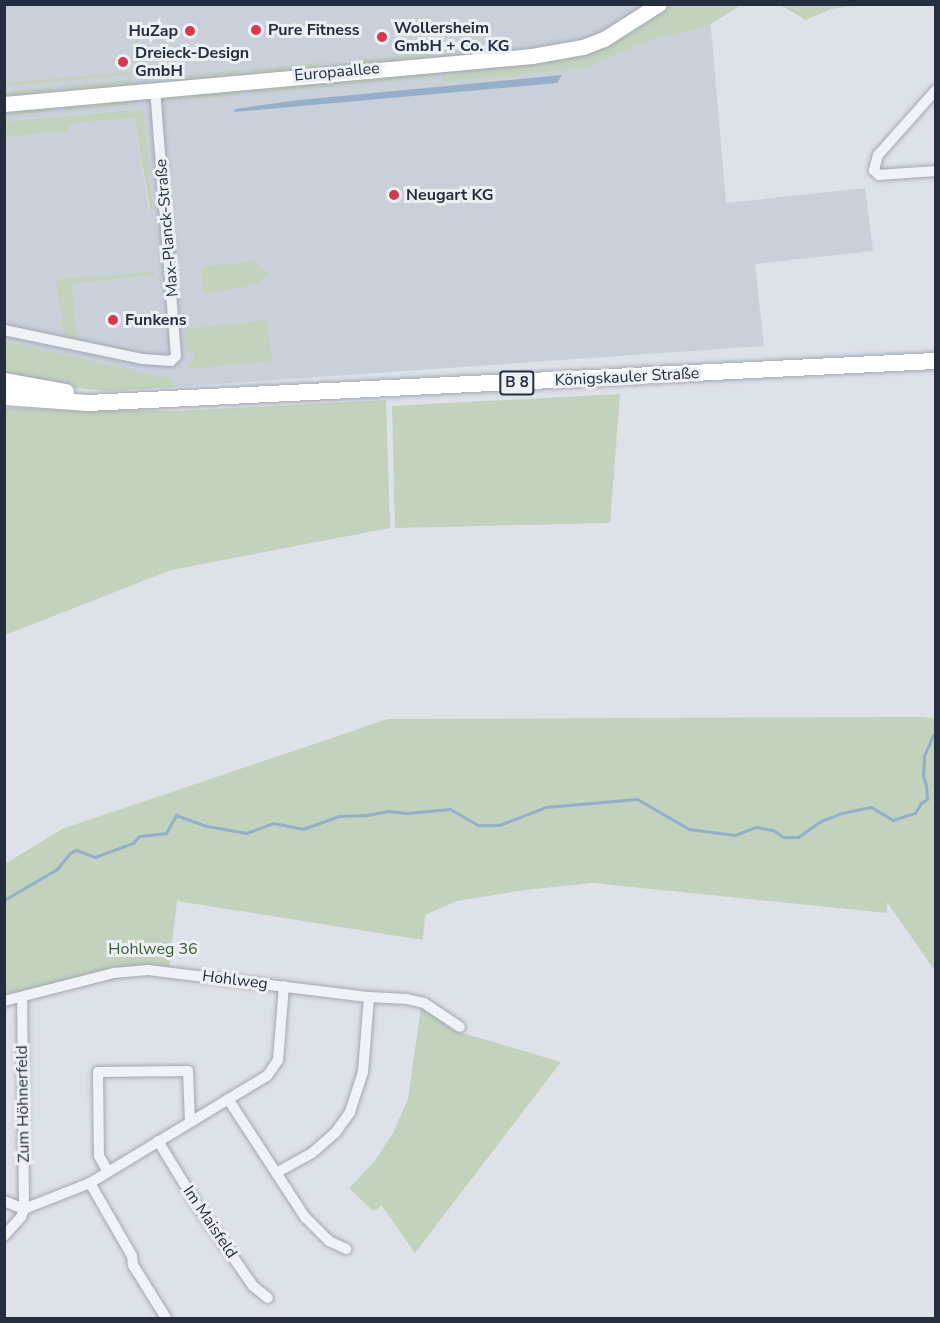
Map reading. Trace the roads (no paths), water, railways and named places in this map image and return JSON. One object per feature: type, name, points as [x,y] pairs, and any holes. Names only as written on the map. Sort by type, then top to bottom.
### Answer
[{"type":"main road","name":"Europaallee","points":[[4,104],[340,71],[532,56],[583,47],[604,39],[659,4]]},
{"type":"main road","name":"Königskauler Straße","points":[[4,397],[88,403],[936,361]]},
{"type":"main road","name":"Königskauler Straße","points":[[4,381],[40,389],[138,399]]},
{"type":"street","points":[[936,90],[878,155],[874,170],[879,175],[936,171]]},
{"type":"street","name":"Max-Planck-Straße","points":[[4,330],[143,360],[171,361],[177,356],[154,91]]},
{"type":"street","name":"Hohlweg","points":[[4,1002],[131,971],[162,971],[424,1003],[460,1027]]},
{"type":"street","points":[[4,1201],[24,1209],[90,1183],[273,1069],[278,1060],[284,986]]},
{"type":"street","name":"Zum Höhnerfeld","points":[[22,998],[24,1209]]},
{"type":"street","points":[[276,1173],[312,1153],[335,1132],[350,1112],[363,1072],[369,998]]},
{"type":"street","points":[[108,1172],[99,1156],[98,1072],[188,1071],[190,1122]]},
{"type":"street","points":[[228,1099],[305,1217],[329,1241],[346,1249]]},
{"type":"street","name":"Im Maisfeld","points":[[158,1142],[199,1208],[253,1286],[268,1298]]},
{"type":"street","points":[[90,1183],[132,1256],[134,1265],[166,1318]]},
{"type":"street","points":[[4,1236],[21,1217],[24,1209]]},
{"type":"water","points":[[562,75],[557,83],[234,112],[235,109],[299,100]]},
{"type":"waterway","points":[[4,900],[57,869],[70,853],[76,850],[95,857],[133,843],[139,836],[166,833],[176,815],[207,826],[246,833],[273,823],[303,829],[339,816],[367,815],[387,811],[407,813],[450,809],[478,825],[499,825],[546,807],[637,799],[689,829],[735,835],[756,827],[773,830],[783,837],[798,837],[821,821],[842,813],[871,807],[893,820],[915,813],[921,803],[927,799],[923,776],[924,756],[933,735],[936,736]]},
{"type":"place","name":"Pure Fitness","points":[[256,30]]},
{"type":"place","name":"HuZap","points":[[190,31]]},
{"type":"place","name":"Wollersheim GmbH + Co. KG","points":[[382,37]]},
{"type":"place","name":"Dreieck-Design GmbH","points":[[123,62]]},
{"type":"place","name":"Neugart KG","points":[[394,195]]},
{"type":"place","name":"Funkens","points":[[113,320]]},
{"type":"park label","name":"Hohlweg 36","points":[[153,949]]}]
